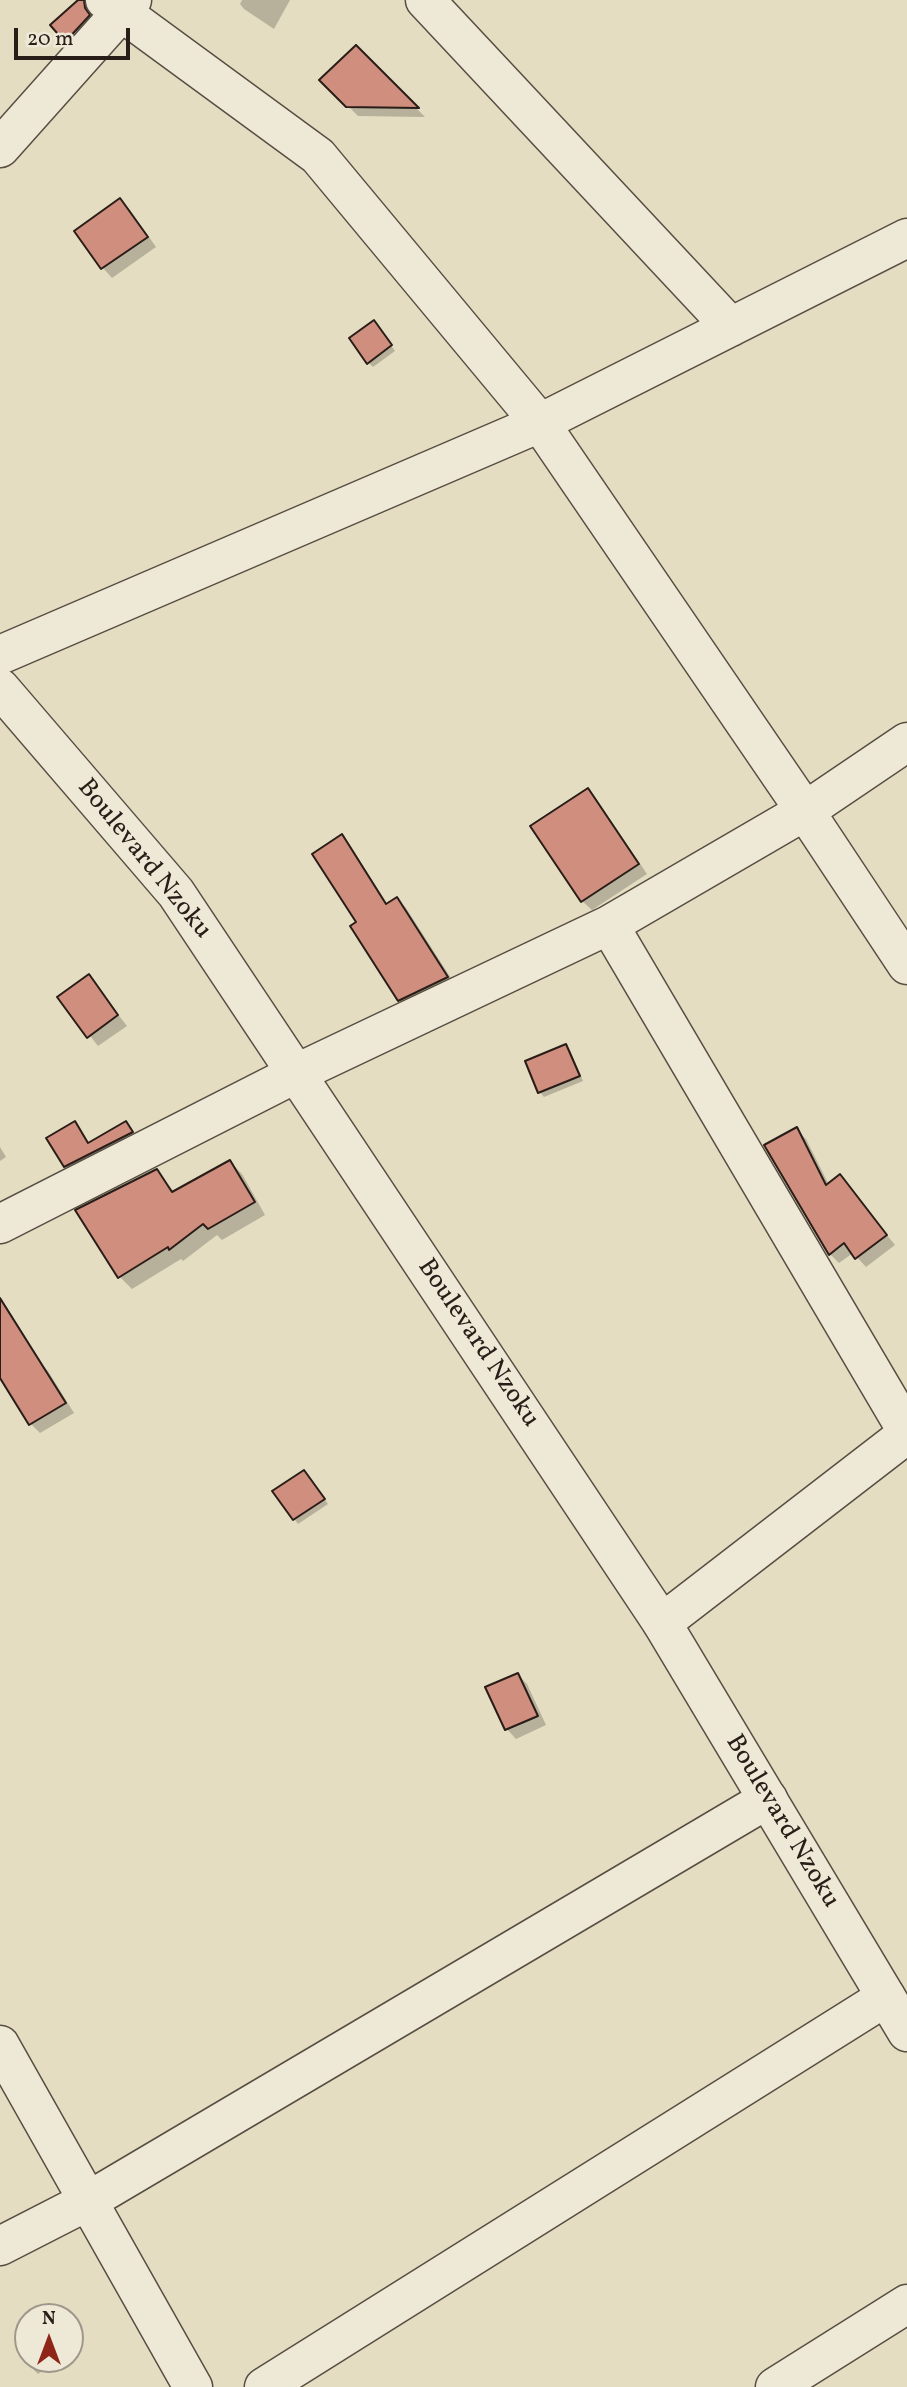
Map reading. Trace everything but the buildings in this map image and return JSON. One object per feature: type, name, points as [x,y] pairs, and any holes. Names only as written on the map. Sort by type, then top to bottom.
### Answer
[{"type":"street","points":[[425,0],[731,327]]},
{"type":"street","points":[[0,148],[119,4],[318,156],[540,423],[806,811],[907,965]]},
{"type":"street","points":[[0,656],[540,423],[907,238]]},
{"type":"street","name":"Boulevard Nzoku","points":[[0,688],[176,893],[662,1622],[907,2032]]},
{"type":"street","points":[[0,1224],[297,1073],[609,925],[806,811],[907,742]]},
{"type":"street","points":[[609,925],[907,1433],[662,1622]]},
{"type":"street","points":[[0,2246],[88,2201],[768,1799]]},
{"type":"street","points":[[264,2387],[886,1997]]},
{"type":"street","points":[[0,2045],[193,2387]]},
{"type":"street","points":[[775,2387],[907,2304]]}]
